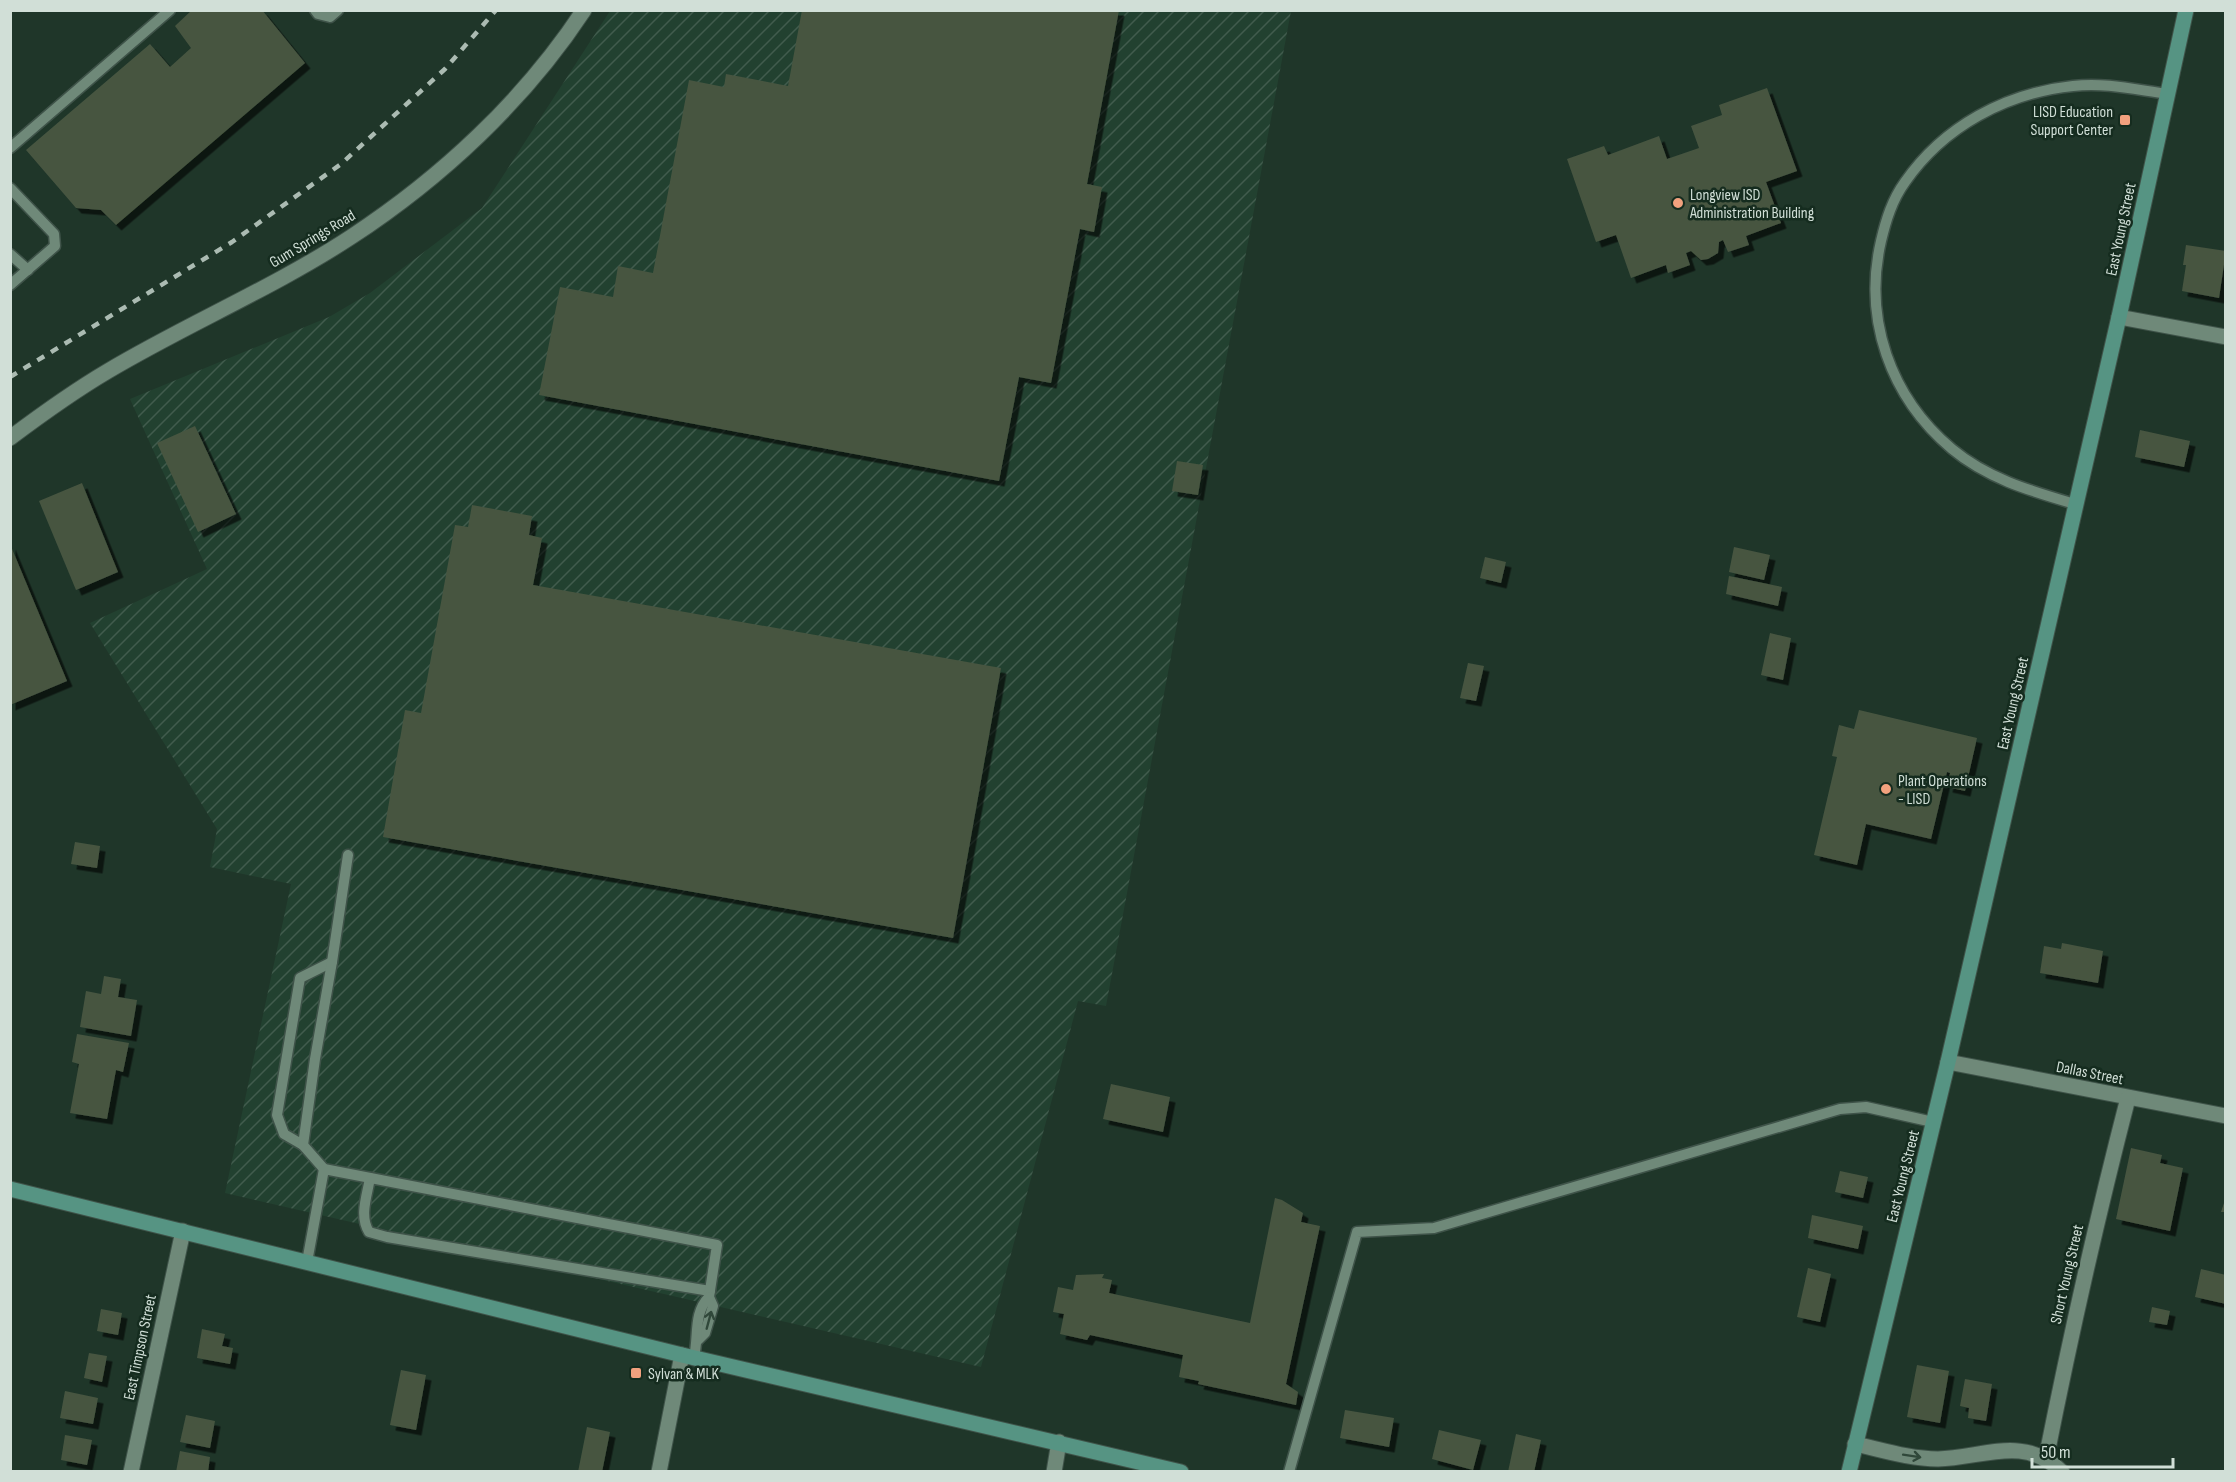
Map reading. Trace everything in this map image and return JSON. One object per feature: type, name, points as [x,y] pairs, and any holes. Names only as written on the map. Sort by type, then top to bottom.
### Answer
[{"type":"street","name":"Gum Springs Road","points":[[10,438],[109,370],[278,280],[350,238],[425,184],[498,116],[547,60],[584,10]]},
{"type":"street","name":"East Young Street","points":[[1849,1472],[1948,1062],[2119,317],[2186,10]]},
{"type":"street","points":[[2119,317],[2226,337]]},
{"type":"street","name":"Dallas Street","points":[[1948,1062],[2226,1116]]},
{"type":"street","name":"Short Young Street","points":[[2046,1459],[2071,1332],[2128,1098]]},
{"type":"street","points":[[10,1189],[688,1356],[1181,1472]]},
{"type":"street","name":"East Timpson Street","points":[[131,1472],[183,1231]]},
{"type":"street","points":[[659,1472],[688,1356]]},
{"type":"street","points":[[1054,1472],[1059,1442]]},
{"type":"street","points":[[1855,1444],[1925,1458],[1949,1458],[2015,1450],[2046,1459],[2062,1472]]},
{"type":"lane","points":[[10,148],[170,10]]},
{"type":"lane","points":[[315,10],[318,14],[330,17],[338,10]]},
{"type":"lane","points":[[2075,504],[2020,488],[1985,472],[1952,449],[1911,405],[1900,389],[1886,355],[1877,321],[1876,270],[1883,232],[1894,201],[1916,167],[1952,132],[1973,117],[2009,100],[2090,84],[2168,94]]},
{"type":"lane","points":[[10,188],[54,234],[55,246],[10,285]]},
{"type":"lane","points":[[10,254],[28,270]]},
{"type":"lane","points":[[303,1145],[348,855]]},
{"type":"lane","points":[[332,962],[300,978],[277,1115],[284,1134],[303,1145],[324,1169],[717,1245],[710,1294],[701,1305],[696,1330],[698,1340],[688,1356]]},
{"type":"lane","points":[[1289,1472],[1357,1232],[1434,1228],[1840,1109],[1866,1107],[1934,1122]]},
{"type":"lane","points":[[307,1262],[324,1169]]},
{"type":"lane","points":[[370,1178],[363,1214],[364,1224],[369,1232],[710,1294]]},
{"type":"shaded area","points":[[610,11],[1291,11],[1106,1006],[1078,1001],[981,1367],[225,1193],[291,884],[210,867],[217,829],[90,623],[207,569],[130,399],[329,317],[370,293],[482,208]]},
{"type":"building","points":[[192,10],[262,10],[305,63],[116,225],[101,210],[76,208],[26,150],[150,44],[170,67],[191,48],[175,26]]},
{"type":"building","points":[[802,10],[1119,10],[1087,184],[1102,187],[1094,232],[1080,229],[1051,383],[1019,377],[999,481],[539,395],[560,287],[613,297],[618,266],[653,273],[689,80],[724,87],[726,74],[788,86]]},
{"type":"building","name":"Longview ISD Administration Building","points":[[1767,88],[1797,171],[1766,182],[1781,223],[1746,236],[1749,245],[1728,252],[1723,240],[1719,242],[1718,253],[1708,259],[1701,260],[1691,251],[1686,253],[1690,265],[1668,273],[1666,265],[1631,278],[1616,235],[1596,242],[1567,159],[1604,146],[1608,155],[1659,136],[1667,159],[1699,148],[1691,126],[1722,115],[1719,105]]},
{"type":"building","points":[[2186,245],[2226,251],[2219,298],[2182,291]]},
{"type":"building","points":[[195,426],[236,514],[198,532],[157,443]]},
{"type":"building","points":[[2140,430],[2190,441],[2184,467],[2135,457]]},
{"type":"building","points":[[1177,461],[1203,465],[1198,495],[1172,491]]},
{"type":"building","points":[[82,483],[118,572],[76,590],[39,501]]},
{"type":"building","points":[[472,505],[532,516],[529,535],[542,538],[533,585],[1001,668],[953,938],[383,837],[405,710],[421,713],[455,525],[468,527]]},
{"type":"building","points":[[10,544],[67,681],[10,705]]},
{"type":"building","points":[[1734,547],[1770,555],[1764,580],[1729,572]]},
{"type":"building","points":[[1485,557],[1506,562],[1501,583],[1480,578]]},
{"type":"building","points":[[1729,576],[1782,587],[1778,606],[1726,594]]},
{"type":"building","points":[[1770,633],[1791,638],[1783,680],[1761,675]]},
{"type":"building","points":[[1468,663],[1484,666],[1476,701],[1460,698]]},
{"type":"building","name":"Plant Operations - LISD","points":[[1859,710],[1977,738],[1965,791],[1947,787],[1950,773],[1947,772],[1931,839],[1866,824],[1857,865],[1814,855],[1837,757],[1832,756],[1839,725],[1854,729]]},
{"type":"building","points":[[75,842],[100,846],[97,868],[71,864]]},
{"type":"building","points":[[2062,943],[2103,951],[2098,983],[2040,973],[2044,946],[2061,949]]},
{"type":"building","points":[[104,976],[121,979],[118,997],[137,1000],[131,1036],[80,1027],[86,991],[101,994]]},
{"type":"building","points":[[77,1034],[129,1043],[123,1072],[116,1070],[107,1119],[70,1113],[79,1064],[72,1062]]},
{"type":"building","points":[[1111,1084],[1170,1097],[1163,1132],[1103,1119]]},
{"type":"building","points":[[2131,1148],[2162,1155],[2160,1163],[2183,1168],[2170,1231],[2116,1219]]},
{"type":"building","points":[[1840,1171],[1868,1177],[1863,1198],[1835,1192]]},
{"type":"building","points":[[2226,1197],[2226,1212],[2221,1212]]},
{"type":"building","points":[[1275,1198],[1303,1213],[1301,1222],[1320,1226],[1286,1384],[1298,1392],[1296,1405],[1198,1384],[1199,1381],[1179,1377],[1183,1355],[1090,1335],[1087,1340],[1060,1334],[1064,1314],[1053,1312],[1058,1287],[1073,1290],[1076,1275],[1104,1274],[1102,1278],[1112,1280],[1109,1293],[1250,1323]]},
{"type":"building","points":[[1812,1215],[1863,1226],[1858,1249],[1808,1238]]},
{"type":"building","points":[[1808,1268],[1831,1274],[1820,1322],[1797,1317]]},
{"type":"building","points":[[2201,1269],[2226,1275],[2226,1304],[2195,1297]]},
{"type":"building","points":[[2152,1307],[2170,1311],[2167,1325],[2149,1322]]},
{"type":"building","points":[[101,1309],[122,1313],[118,1335],[97,1331]]},
{"type":"building","points":[[202,1329],[225,1334],[222,1346],[233,1348],[230,1364],[197,1358]]},
{"type":"building","points":[[89,1353],[107,1356],[102,1382],[84,1378]]},
{"type":"building","points":[[1917,1365],[1949,1371],[1940,1423],[1907,1417]]},
{"type":"building","points":[[401,1370],[426,1375],[416,1430],[390,1425]]},
{"type":"building","points":[[1965,1379],[1992,1384],[1986,1421],[1968,1418],[1969,1408],[1960,1406]]},
{"type":"building","points":[[65,1391],[98,1398],[93,1424],[60,1418]]},
{"type":"building","points":[[1345,1410],[1394,1418],[1389,1447],[1340,1438]]},
{"type":"building","points":[[186,1415],[215,1421],[210,1448],[180,1442]]},
{"type":"building","points":[[587,1427],[610,1432],[602,1472],[578,1472]]},
{"type":"building","points":[[1439,1430],[1481,1440],[1473,1470],[1432,1459]]},
{"type":"building","points":[[1516,1434],[1541,1440],[1534,1472],[1508,1472]]},
{"type":"building","points":[[65,1435],[92,1440],[87,1465],[61,1460]]},
{"type":"building","points":[[180,1451],[210,1457],[208,1472],[176,1472]]},
{"type":"railway","points":[[10,377],[232,242],[341,164],[445,69],[496,10]]},
{"type":"place","name":"LISD Education Support Center","points":[[2125,120]]},
{"type":"place","name":"Longview ISD Administration Building","points":[[1678,203]]},
{"type":"place","name":"Plant Operations - LISD","points":[[1886,789]]},
{"type":"place","name":"Sylvan & MLK","points":[[636,1373]]}]
